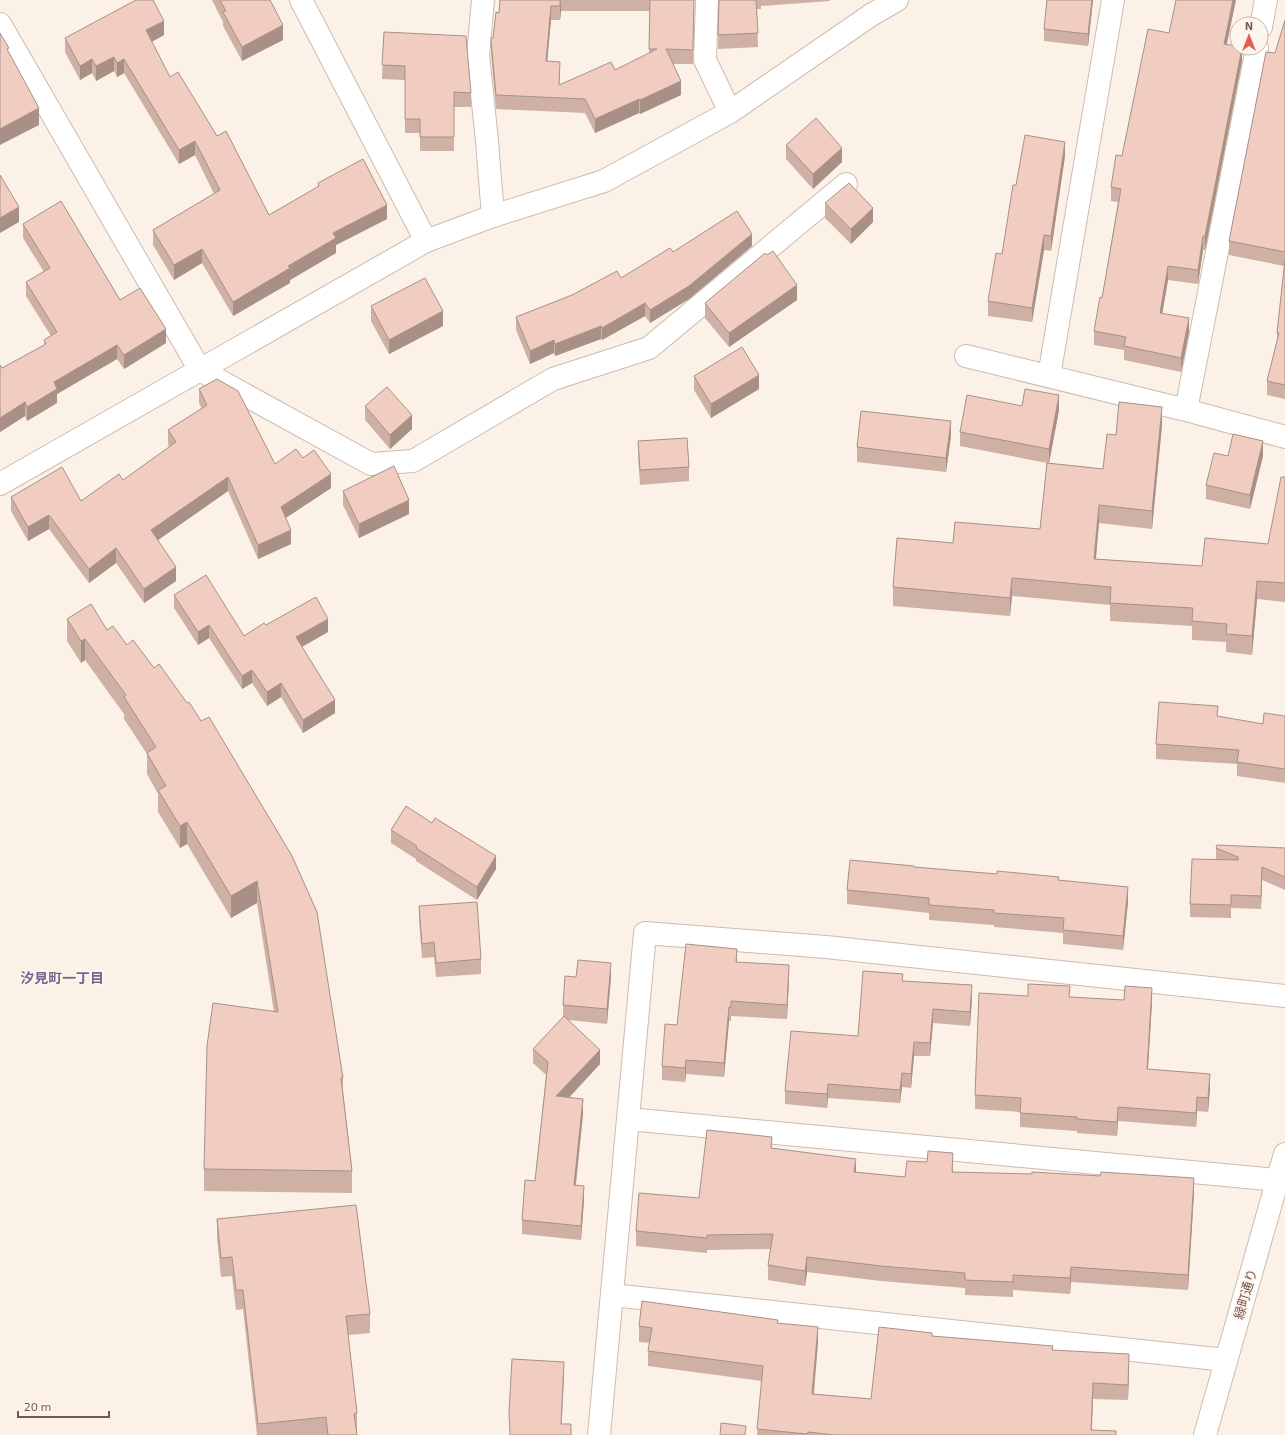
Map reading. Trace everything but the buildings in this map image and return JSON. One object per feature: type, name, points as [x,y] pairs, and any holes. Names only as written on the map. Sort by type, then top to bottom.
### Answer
[{"type":"street","points":[[300,0],[426,241]]},
{"type":"street","points":[[482,0],[478,55],[493,216]]},
{"type":"street","points":[[707,0],[705,60],[730,112]]},
{"type":"street","points":[[0,484],[426,241],[493,216],[604,181],[730,112],[871,7],[897,0]]},
{"type":"street","points":[[1049,376],[1113,0]]},
{"type":"street","points":[[1263,16],[1266,0]]},
{"type":"street","points":[[0,24],[200,370],[371,464],[413,461],[553,379],[649,348],[846,184]]},
{"type":"street","points":[[1186,410],[1255,56]]},
{"type":"street","points":[[966,356],[1186,410],[1285,437]]},
{"type":"street","points":[[599,1435],[645,933],[826,947],[1285,996]]},
{"type":"street","points":[[628,1119],[1277,1180]]},
{"type":"street","name":"緑町通り","points":[[1205,1435],[1285,1154]]},
{"type":"street","points":[[612,1294],[1226,1360]]},
{"type":"district","name":"汐見町一丁目","points":[[62,978]]}]
